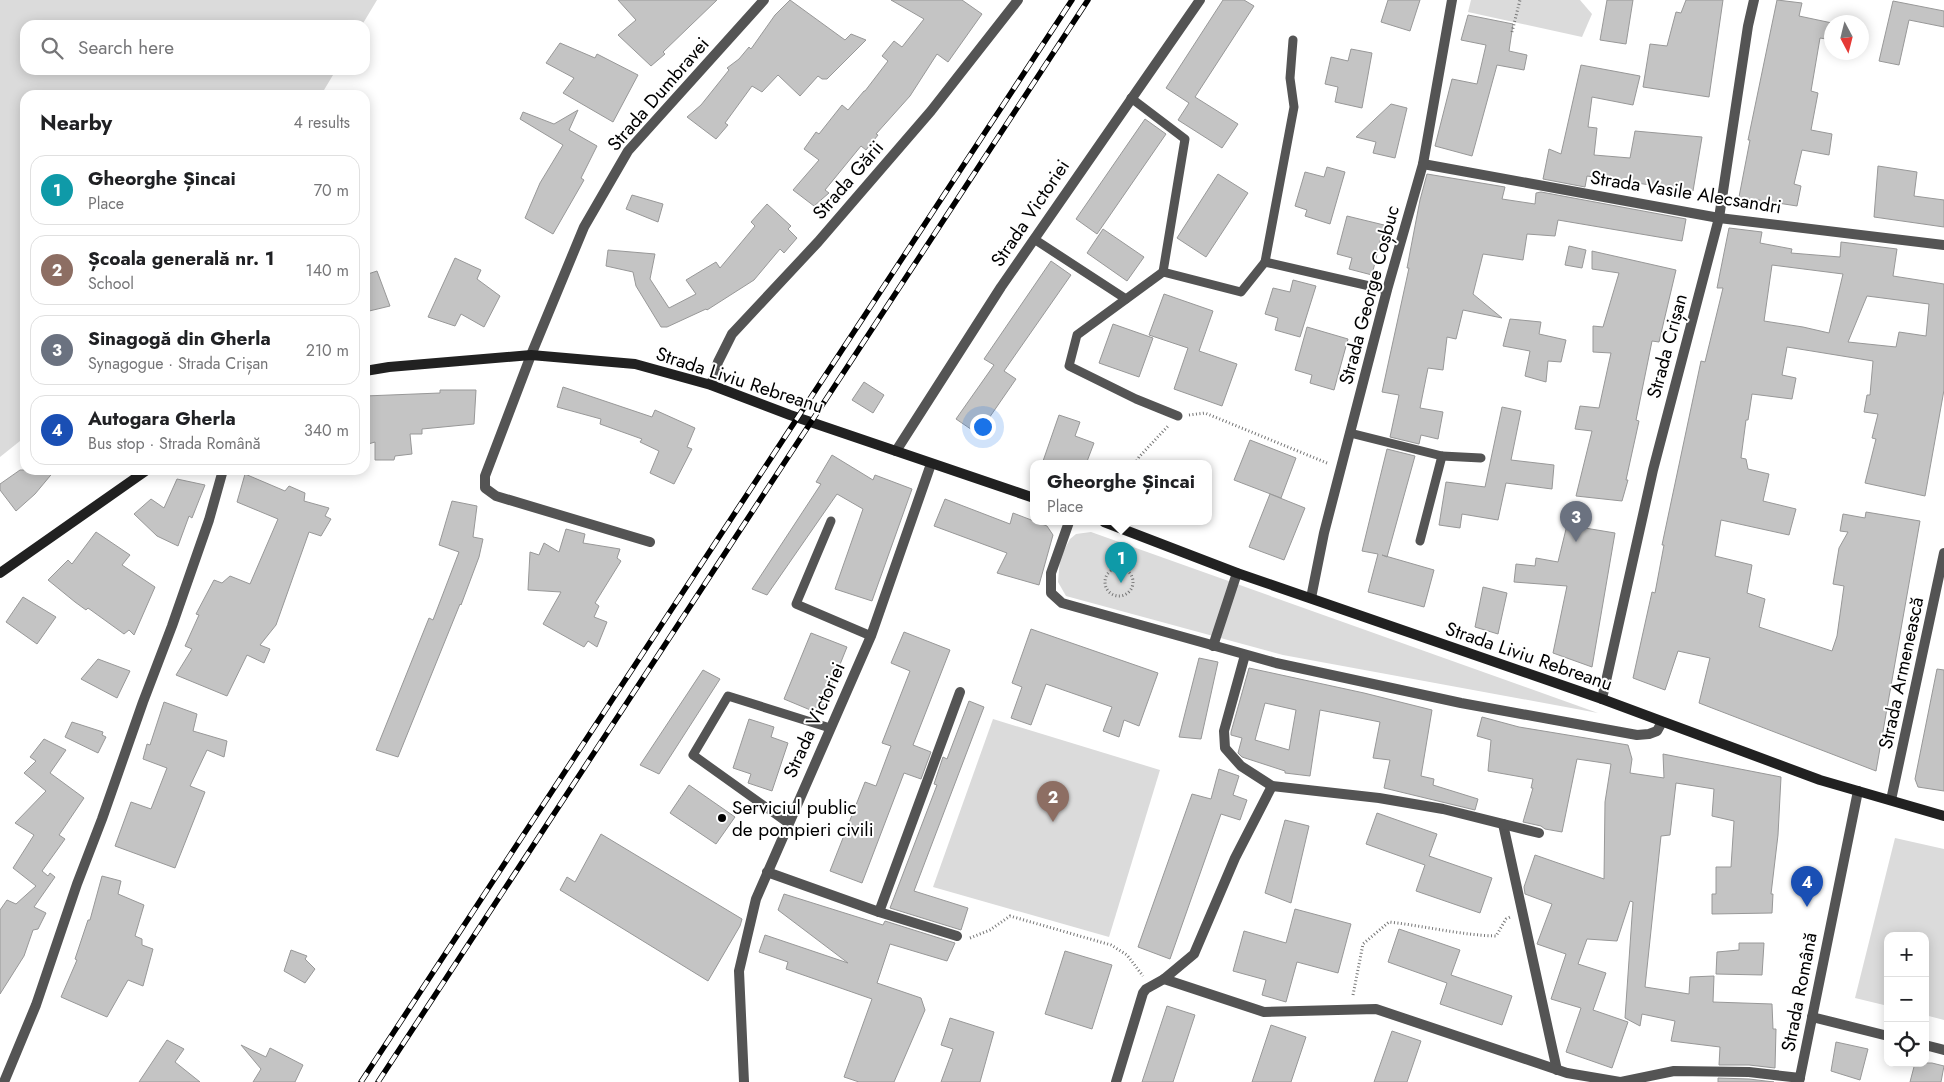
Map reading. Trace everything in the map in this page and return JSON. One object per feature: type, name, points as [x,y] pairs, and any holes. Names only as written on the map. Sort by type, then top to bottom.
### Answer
[{"type":"main road","name":"Strada Liviu Rebreanu","points":[[370,370],[531,356],[635,364],[711,385],[790,415],[1030,497]]},
{"type":"main road","points":[[0,573],[140,475]]},
{"type":"main road","name":"Strada Liviu Rebreanu","points":[[1112,525],[1237,573],[1602,699],[1820,780],[1944,816]]},
{"type":"street","name":"Strada Dumbravei","points":[[650,542],[496,496],[486,488],[485,476],[584,226],[628,150],[764,0]]},
{"type":"street","name":"Strada Gării","points":[[711,385],[718,362],[732,334],[818,242],[931,111],[1018,0]]},
{"type":"street","name":"Strada Victoriei","points":[[896,451],[1001,287],[1200,0]]},
{"type":"street","name":"Strada George Coșbuc","points":[[1311,598],[1324,533],[1386,290],[1423,164],[1452,0]]},
{"type":"street","name":"Strada Crișan","points":[[1602,699],[1653,470],[1718,218],[1748,26],[1754,0]]},
{"type":"street","name":"Strada Vasile Alecsandri","points":[[1423,164],[1718,218],[1944,245]]},
{"type":"street","name":"Strada Victoriei","points":[[744,1082],[739,971],[756,899],[871,636],[931,464]]},
{"type":"street","points":[[4,1082],[36,1004],[77,884],[172,626],[209,520],[222,475]]},
{"type":"street","points":[[1068,525],[1051,573],[1051,593],[1062,603],[1276,664],[1462,703],[1637,735],[1658,732],[1662,722]]},
{"type":"street","name":"Strada Armenească","points":[[1891,800],[1944,553]]},
{"type":"street","points":[[1213,646],[1237,573]]},
{"type":"street","points":[[1245,655],[1224,731],[1225,748],[1241,766],[1272,786],[1379,798],[1443,809],[1539,833]]},
{"type":"street","points":[[879,912],[960,692]]},
{"type":"street","points":[[1116,1082],[1143,993],[1150,986],[1164,979],[1194,954],[1235,858],[1272,786]]},
{"type":"street","name":"Strada Română","points":[[1800,1080],[1858,791]]},
{"type":"street","points":[[1503,824],[1557,1070]]},
{"type":"street","points":[[767,872],[879,912],[956,936]]},
{"type":"street","points":[[1164,979],[1264,1012],[1376,1009],[1567,1073],[1621,1082],[1674,1071],[1749,1072],[1800,1080]]},
{"type":"street","points":[[1812,1017],[1884,1035]]},
{"type":"street","points":[[1929,1046],[1944,1050]]},
{"type":"lane","points":[[1163,272],[1241,292],[1265,262],[1294,107],[1290,78],[1292,40]]},
{"type":"lane","points":[[1131,98],[1185,139],[1163,272],[1077,336],[1069,366],[1178,416]]},
{"type":"lane","points":[[1034,239],[1126,300]]},
{"type":"lane","points":[[1265,262],[1386,290]]},
{"type":"lane","points":[[1350,433],[1442,456],[1481,458]]},
{"type":"lane","points":[[1420,541],[1442,456]]},
{"type":"lane","points":[[831,521],[796,604],[871,636]]},
{"type":"lane","points":[[788,823],[693,755],[728,696],[830,728]]},
{"type":"path","points":[[1512,32],[1520,0]]},
{"type":"path","points":[[1137,460],[1178,416],[1205,413],[1341,469]]},
{"type":"path","points":[[1124,568],[1136,534]]},
{"type":"path","points":[[1124,568],[1133,577],[1133,586],[1123,596],[1113,595],[1106,588],[1105,578],[1110,570],[1124,568]]},
{"type":"path","points":[[1350,1009],[1363,944],[1389,922],[1424,926],[1468,935],[1496,936],[1506,919],[1522,912]]},
{"type":"path","points":[[956,936],[971,938],[990,930],[1010,916],[1111,945],[1127,955],[1150,986]]},
{"type":"shaded area","points":[[0,0],[377,0],[365,20],[20,20],[20,75],[333,75],[324,90],[20,90],[20,441],[0,457]]},
{"type":"shaded area","points":[[1471,0],[1580,0],[1592,14],[1582,37],[1468,12]]},
{"type":"shaded area","points":[[1091,532],[1598,713],[1283,655],[1066,596],[1058,582],[1060,558],[1070,539],[1076,534]]},
{"type":"shaded area","points":[[993,719],[1160,770],[1109,937],[933,887]]},
{"type":"shaded area","points":[[1895,838],[1944,849],[1944,1020],[1929,1016],[1929,932],[1884,932],[1884,1005],[1855,998]]},
{"type":"building","points":[[618,0],[717,0],[651,66],[618,35],[636,20]]},
{"type":"building","points":[[790,0],[845,40],[851,34],[866,40],[827,79],[822,79],[818,76],[800,96],[778,75],[762,92],[752,86],[725,123],[728,125],[716,139],[687,117],[701,105],[729,70],[727,68],[739,59],[749,47],[751,49],[775,15]]},
{"type":"building","points":[[891,0],[962,0],[982,14],[948,62],[937,54],[910,96],[876,134],[878,135],[866,150],[861,146],[825,190],[829,193],[814,206],[793,190],[819,160],[804,149],[816,132],[819,134],[842,105],[848,110],[865,91],[888,61],[882,56],[894,41],[902,47],[924,19]]},
{"type":"building","points":[[1223,0],[1244,0],[1254,6],[1195,97],[1238,124],[1222,148],[1178,120],[1189,103],[1166,88]]},
{"type":"building","points":[[1388,0],[1420,0],[1410,31],[1381,22]]},
{"type":"building","points":[[1607,0],[1633,0],[1626,44],[1600,40]]},
{"type":"building","points":[[1686,0],[1723,0],[1709,97],[1643,87],[1650,44],[1667,46],[1676,12],[1681,13]]},
{"type":"building","points":[[1777,0],[1802,3],[1799,16],[1824,21],[1824,39],[1820,38],[1811,91],[1818,93],[1811,130],[1832,134],[1829,155],[1802,150],[1794,184],[1801,186],[1797,206],[1739,197],[1750,140],[1748,140]]},
{"type":"building","points":[[1893,1],[1944,11],[1944,27],[1909,20],[1899,65],[1879,61]]},
{"type":"building","points":[[1468,15],[1513,24],[1509,51],[1527,55],[1524,70],[1497,65],[1472,156],[1435,146],[1452,79],[1477,84],[1486,45],[1461,40]]},
{"type":"building","points":[[560,43],[595,58],[597,54],[638,75],[613,122],[563,93],[574,78],[546,63]]},
{"type":"building","points":[[1351,49],[1372,53],[1362,108],[1335,102],[1338,87],[1325,84],[1331,57],[1348,61]]},
{"type":"building","points":[[1581,65],[1640,76],[1633,105],[1592,97],[1588,127],[1597,128],[1594,155],[1630,158],[1635,131],[1702,137],[1693,191],[1587,176],[1585,187],[1543,179],[1549,149],[1561,154]]},
{"type":"building","points":[[1391,104],[1407,108],[1395,158],[1373,153],[1376,142],[1356,137]]},
{"type":"building","points":[[578,110],[569,130],[597,146],[581,178],[584,180],[553,234],[525,218],[540,183],[563,145],[520,119],[523,112],[554,124]]},
{"type":"building","points":[[1145,119],[1166,134],[1097,234],[1076,219]]},
{"type":"building","points":[[1878,166],[1917,172],[1914,196],[1944,200],[1944,227],[1874,217]]},
{"type":"building","points":[[1327,167],[1345,172],[1330,224],[1305,216],[1307,210],[1295,206],[1305,172],[1324,177]]},
{"type":"building","points":[[1218,174],[1248,193],[1206,257],[1177,238]]},
{"type":"building","points":[[1427,174],[1505,187],[1502,199],[1535,204],[1536,193],[1541,192],[1686,219],[1682,241],[1558,220],[1555,236],[1527,234],[1523,260],[1483,254],[1473,294],[1502,318],[1463,310],[1456,339],[1447,337],[1443,370],[1428,368],[1420,408],[1443,412],[1438,439],[1421,435],[1419,444],[1390,437],[1399,395],[1382,392],[1409,268],[1407,268],[1420,200]]},
{"type":"building","points":[[632,195],[663,204],[658,222],[626,209]]},
{"type":"building","points":[[767,204],[791,226],[788,229],[797,238],[784,253],[780,249],[754,280],[707,310],[667,327],[661,327],[636,286],[633,272],[606,266],[608,250],[655,254],[650,279],[669,308],[696,294],[686,280],[716,262],[720,268],[755,226],[751,222]]},
{"type":"building","points":[[1347,216],[1384,225],[1372,275],[1349,269],[1352,258],[1337,254]]},
{"type":"building","points":[[1729,228],[1762,232],[1760,243],[1792,249],[1791,253],[1840,257],[1841,242],[1897,249],[1893,276],[1944,284],[1944,390],[1925,496],[1865,483],[1876,439],[1872,438],[1878,414],[1864,412],[1867,395],[1870,395],[1873,361],[1787,347],[1782,375],[1796,378],[1792,399],[1752,394],[1748,420],[1746,420],[1741,458],[1746,459],[1748,469],[1769,474],[1763,501],[1796,509],[1789,535],[1721,520],[1715,556],[1752,565],[1747,593],[1765,599],[1759,627],[1832,651],[1837,636],[1844,586],[1833,584],[1839,548],[1848,532],[1840,531],[1843,514],[1865,518],[1866,512],[1920,521],[1876,771],[1699,703],[1710,658],[1678,651],[1665,690],[1633,678],[1652,592],[1655,593],[1664,545],[1662,545],[1701,361],[1705,362],[1723,288],[1717,288]],"holes":[[[1772,265],[1843,274],[1829,333],[1764,321]],[[1867,296],[1929,304],[1926,336],[1899,332],[1896,347],[1848,342]]]},
{"type":"building","points":[[1103,229],[1144,257],[1127,281],[1087,253]]},
{"type":"building","points":[[1569,246],[1586,250],[1582,268],[1565,265]]},
{"type":"building","points":[[1592,251],[1676,270],[1659,342],[1652,341],[1636,420],[1639,421],[1626,480],[1628,480],[1622,501],[1576,496],[1592,431],[1575,429],[1580,406],[1599,408],[1611,353],[1593,352],[1593,326],[1603,327],[1619,273],[1592,269]]},
{"type":"building","points":[[455,258],[481,270],[477,279],[500,296],[484,327],[461,314],[455,326],[428,317]]},
{"type":"building","points":[[1051,261],[1071,275],[1004,371],[1016,379],[978,434],[956,419],[994,365],[984,359]]},
{"type":"building","points":[[377,271],[390,306],[370,311],[370,273]]},
{"type":"building","points":[[1293,280],[1316,286],[1300,337],[1275,330],[1278,318],[1265,314],[1273,288],[1290,292]]},
{"type":"building","points":[[1164,294],[1213,311],[1199,351],[1237,364],[1222,406],[1174,389],[1188,348],[1149,335]]},
{"type":"building","points":[[1510,319],[1541,322],[1539,334],[1566,340],[1561,362],[1548,361],[1546,382],[1525,376],[1530,351],[1503,346]]},
{"type":"building","points":[[1113,324],[1153,338],[1139,377],[1099,363]]},
{"type":"building","points":[[1307,327],[1348,339],[1334,390],[1310,383],[1312,375],[1295,370]]},
{"type":"building","points":[[864,382],[884,395],[873,413],[852,400]]},
{"type":"building","points":[[563,387],[652,417],[655,410],[695,428],[687,447],[692,449],[674,484],[650,473],[659,451],[640,442],[642,439],[600,424],[601,419],[557,407]]},
{"type":"building","points":[[440,390],[476,390],[474,424],[422,429],[422,434],[410,434],[412,454],[395,456],[394,460],[375,460],[375,442],[370,444],[370,396],[440,393]]},
{"type":"building","points":[[1502,407],[1521,411],[1511,460],[1554,465],[1552,489],[1506,483],[1498,520],[1462,514],[1460,528],[1439,525],[1446,482],[1485,487]]},
{"type":"building","points":[[1059,415],[1080,422],[1075,436],[1094,443],[1088,460],[1043,460]]},
{"type":"building","points":[[1250,440],[1296,458],[1281,498],[1234,480]]},
{"type":"building","points":[[1387,449],[1415,456],[1387,556],[1434,570],[1424,607],[1368,592],[1378,554],[1362,551]]},
{"type":"building","points":[[832,455],[873,480],[875,475],[912,489],[872,601],[835,589],[863,509],[837,494],[767,595],[752,589],[821,484],[816,482]]},
{"type":"building","points":[[20,470],[20,475],[51,475],[35,494],[16,511],[0,490],[0,484]]},
{"type":"building","points":[[245,475],[247,475],[285,491],[289,486],[305,493],[304,501],[329,508],[325,516],[331,519],[321,536],[309,532],[276,625],[260,645],[270,649],[264,663],[247,655],[227,696],[176,675],[192,649],[185,646],[199,615],[196,614],[214,580],[222,583],[230,576],[250,584],[278,519],[237,502]]},
{"type":"building","points":[[177,479],[205,485],[192,518],[189,516],[178,546],[157,536],[134,514],[151,499],[164,508]]},
{"type":"building","points":[[1270,494],[1305,508],[1284,560],[1249,547]]},
{"type":"building","points":[[945,499],[1010,524],[1013,513],[1030,520],[1030,525],[1047,526],[1053,535],[1039,585],[997,573],[1007,553],[934,526]]},
{"type":"building","points":[[452,501],[477,506],[473,537],[483,539],[479,557],[461,605],[398,757],[376,750],[429,618],[433,620],[459,552],[439,545]]},
{"type":"building","points":[[1567,525],[1615,533],[1592,667],[1553,653],[1567,586],[1514,582],[1516,564],[1535,566],[1536,558],[1558,562]]},
{"type":"building","points":[[566,529],[585,534],[583,543],[620,549],[617,558],[621,561],[595,603],[599,606],[594,617],[607,622],[597,647],[588,641],[584,647],[543,624],[561,592],[528,590],[530,552],[539,555],[544,543],[559,552]]},
{"type":"building","points":[[96,532],[130,555],[122,565],[155,587],[134,635],[129,630],[124,634],[88,608],[86,610],[48,580],[68,560],[72,564]]},
{"type":"building","points":[[1483,587],[1507,593],[1498,634],[1475,627]]},
{"type":"building","points":[[23,597],[56,617],[37,644],[6,622]]},
{"type":"building","points":[[1031,629],[1158,673],[1139,726],[1124,720],[1119,737],[1103,731],[1112,707],[1046,684],[1031,725],[1011,718],[1022,687],[1012,683]]},
{"type":"building","points":[[904,632],[950,650],[913,745],[931,752],[921,779],[904,773],[862,883],[830,871],[865,782],[876,786],[891,746],[882,743],[910,671],[891,663]]},
{"type":"building","points":[[811,633],[847,647],[820,714],[784,699]]},
{"type":"building","points":[[1199,658],[1218,662],[1201,739],[1179,737]]},
{"type":"building","points":[[98,659],[130,671],[117,698],[81,679]]},
{"type":"building","points":[[1249,668],[1432,710],[1421,776],[1434,779],[1433,785],[1478,799],[1475,810],[1384,788],[1390,760],[1373,758],[1380,722],[1320,710],[1310,776],[1285,773],[1285,771],[1242,757],[1238,753],[1242,738],[1231,735]],"holes":[[[1265,703],[1296,710],[1289,750],[1255,740]]]},
{"type":"building","points":[[1937,669],[1944,670],[1944,791],[1918,787],[1915,779]]},
{"type":"building","points":[[703,670],[720,679],[659,774],[640,765]]},
{"type":"building","points":[[969,701],[984,707],[914,891],[968,908],[961,930],[890,908],[937,785],[934,784],[943,757],[947,759]]},
{"type":"building","points":[[164,702],[197,714],[193,731],[227,741],[224,757],[207,750],[190,786],[205,792],[175,868],[115,846],[131,802],[151,809],[167,768],[143,759],[147,744],[150,745]]},
{"type":"building","points":[[1482,717],[1519,727],[1628,745],[1632,759],[1630,773],[1664,778],[1663,754],[1781,777],[1778,835],[1771,894],[1773,894],[1772,913],[1712,914],[1712,894],[1716,894],[1716,867],[1731,867],[1734,821],[1712,816],[1714,789],[1676,783],[1670,835],[1661,836],[1645,987],[1689,994],[1690,977],[1714,976],[1713,1002],[1772,1004],[1773,1029],[1776,1029],[1775,1068],[1749,1065],[1719,1065],[1720,1047],[1671,1041],[1675,1021],[1642,1014],[1640,1026],[1625,1018],[1633,902],[1630,901],[1617,941],[1587,939],[1578,964],[1606,973],[1593,1010],[1628,1022],[1612,1068],[1566,1052],[1581,1008],[1551,999],[1566,954],[1537,944],[1552,904],[1525,894],[1524,887],[1535,855],[1604,879],[1605,802],[1611,764],[1577,759],[1562,832],[1523,822],[1533,788],[1531,788],[1533,779],[1488,771],[1491,740],[1477,736]]},
{"type":"building","points":[[749,719],[774,727],[771,737],[788,743],[772,791],[748,783],[751,774],[733,768]]},
{"type":"building","points":[[72,722],[103,732],[102,735],[106,737],[98,753],[65,737]]},
{"type":"building","points":[[44,739],[66,750],[50,773],[84,798],[59,835],[65,839],[42,871],[48,876],[50,873],[55,877],[34,907],[46,913],[38,929],[33,930],[24,956],[0,994],[0,910],[7,900],[16,904],[36,886],[13,868],[34,835],[15,823],[46,791],[24,773],[36,761],[30,757]]},
{"type":"building","points":[[1219,769],[1239,776],[1233,795],[1247,800],[1240,820],[1221,814],[1170,959],[1138,947],[1192,794],[1211,799]]},
{"type":"building","points":[[689,785],[735,817],[716,844],[670,813]]},
{"type":"building","points":[[1377,813],[1437,834],[1429,856],[1492,878],[1480,913],[1416,891],[1425,865],[1366,844]]},
{"type":"building","points":[[1285,820],[1309,826],[1291,903],[1265,893]]},
{"type":"building","points":[[601,834],[742,919],[740,926],[708,981],[560,890],[567,877],[575,882]]},
{"type":"building","points":[[102,876],[121,881],[118,894],[144,905],[135,936],[142,939],[142,945],[153,949],[143,986],[128,980],[107,1017],[61,997],[77,960],[75,959],[88,920],[90,920]]},
{"type":"building","points":[[784,894],[883,925],[885,921],[955,943],[947,961],[890,944],[877,983],[921,998],[925,1010],[894,1082],[859,1082],[844,1077],[872,999],[786,969],[788,962],[759,952],[765,935],[848,963],[778,910]]},
{"type":"building","points":[[1295,909],[1351,924],[1338,973],[1297,962],[1286,1002],[1262,995],[1266,980],[1233,971],[1244,931],[1286,943]]},
{"type":"building","points":[[1399,929],[1460,950],[1451,975],[1512,996],[1502,1025],[1440,1004],[1447,983],[1388,962]]},
{"type":"building","points":[[1739,943],[1764,943],[1762,975],[1716,974],[1717,952],[1739,950]]},
{"type":"building","points":[[291,950],[307,956],[305,959],[315,969],[305,983],[284,971]]},
{"type":"building","points":[[1065,951],[1112,965],[1092,1029],[1045,1014]]},
{"type":"building","points":[[1167,1006],[1195,1015],[1173,1082],[1142,1082]]},
{"type":"building","points":[[950,1018],[994,1032],[980,1082],[941,1082],[953,1049],[941,1045]]},
{"type":"building","points":[[1271,1025],[1306,1037],[1291,1082],[1252,1082]]},
{"type":"building","points":[[1392,1031],[1421,1041],[1407,1082],[1374,1082]]},
{"type":"building","points":[[167,1040],[184,1049],[175,1062],[200,1082],[139,1082]]},
{"type":"building","points":[[1836,1042],[1868,1049],[1860,1080],[1831,1071]]},
{"type":"building","points":[[241,1045],[266,1057],[270,1048],[303,1065],[295,1082],[253,1082],[261,1069]]},
{"type":"building","points":[[1929,1063],[1944,1066],[1941,1082],[1910,1082],[1914,1067],[1929,1067]]},
{"type":"building","points":[[1718,1078],[1749,1079],[1774,1082],[1718,1082]]},
{"type":"railway","points":[[361,1082],[1072,0]]},
{"type":"railway","points":[[378,1082],[1088,0]]},
{"type":"place","name":"Sinagogă din Gherla","points":[[1576,542]]},
{"type":"place","name":"Gheorghe Șincai","points":[[1121,583]]},
{"type":"place","name":"Serviciul public de pompieri civili","points":[[722,818]]},
{"type":"place","name":"Școala generală nr. 1","points":[[1053,822]]},
{"type":"place","name":"Autogara Gherla","points":[[1807,907]]}]
